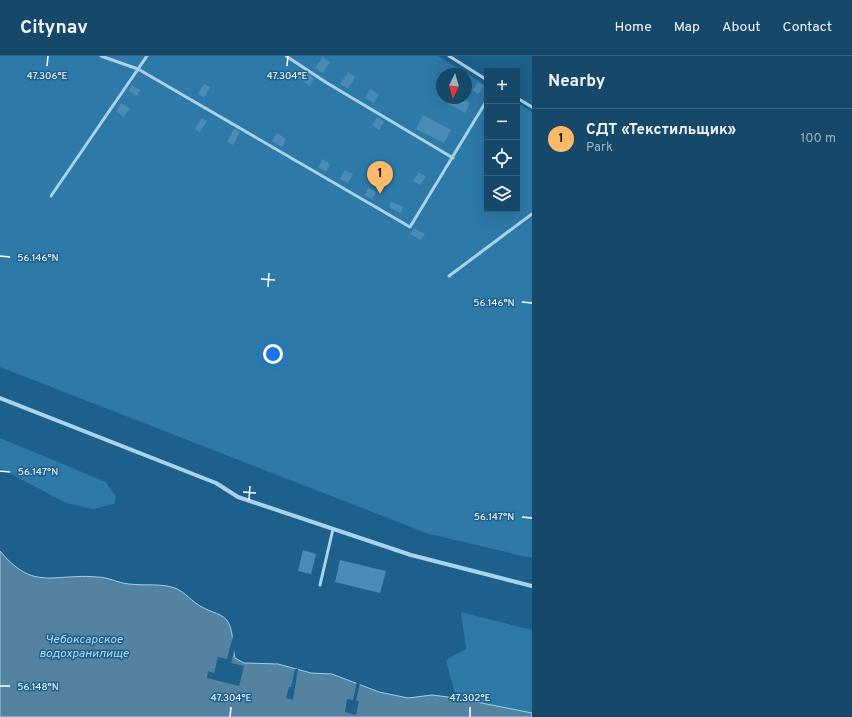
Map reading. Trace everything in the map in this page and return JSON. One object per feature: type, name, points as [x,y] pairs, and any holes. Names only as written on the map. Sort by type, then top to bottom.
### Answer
[{"type":"street","points":[[0,398],[216,484],[238,497],[411,555],[532,586]]},
{"type":"lane","points":[[101,56],[138,69],[410,227],[485,104]]},
{"type":"lane","points":[[51,196],[147,56]]},
{"type":"lane","points":[[286,56],[327,83],[453,158]]},
{"type":"lane","points":[[449,56],[484,78]]},
{"type":"lane","points":[[520,100],[532,107]]},
{"type":"lane","points":[[449,276],[532,214]]},
{"type":"lane","points":[[320,585],[333,529]]},
{"type":"shaded area","points":[[0,56],[438,56],[458,68],[436,68],[436,104],[472,104],[472,77],[484,84],[484,212],[520,212],[520,105],[532,112],[532,558],[429,534],[0,367]]},
{"type":"shaded area","points":[[0,438],[106,482],[116,497],[114,504],[93,509],[66,503],[0,468]]},
{"type":"shaded area","points":[[461,612],[532,630],[532,713],[456,698],[446,660],[466,649]]},
{"type":"water","name":"Чебоксарское водохранилище","points":[[0,551],[12,564],[23,572],[34,576],[45,578],[82,576],[101,577],[135,585],[175,588],[198,605],[226,619],[230,626],[235,658],[244,663],[278,664],[311,673],[332,674],[379,692],[408,698],[432,695],[456,698],[532,713],[532,717],[0,717]]},
{"type":"pier","points":[[234,632],[235,647],[231,663],[244,666],[239,686],[207,678],[208,671],[214,673],[218,657],[227,659]]},
{"type":"pier","points":[[295,669],[298,669],[293,700],[286,698],[289,687],[291,687]]},
{"type":"pier","points":[[357,681],[360,683],[356,701],[359,701],[356,715],[345,712],[347,699],[353,700]]},
{"type":"building","points":[[323,57],[330,62],[323,73],[315,68]]},
{"type":"building","points":[[301,70],[314,78],[310,86],[296,77]]},
{"type":"building","points":[[348,72],[355,77],[348,89],[340,84]]},
{"type":"building","points":[[478,82],[484,86],[478,94],[473,90]]},
{"type":"building","points":[[204,84],[210,87],[204,98],[198,94]]},
{"type":"building","points":[[132,85],[140,90],[137,96],[129,91]]},
{"type":"building","points":[[371,89],[379,95],[373,103],[365,97]]},
{"type":"building","points":[[121,103],[130,108],[124,117],[116,111]]},
{"type":"building","points":[[449,104],[470,104],[465,113]]},
{"type":"building","points":[[423,115],[451,130],[444,143],[416,129]]},
{"type":"building","points":[[378,117],[384,122],[379,130],[372,125]]},
{"type":"building","points":[[202,118],[207,121],[200,132],[195,129]]},
{"type":"building","points":[[234,129],[240,132],[233,145],[227,142]]},
{"type":"building","points":[[277,133],[286,139],[282,147],[272,141]]},
{"type":"building","points":[[323,159],[330,164],[326,172],[318,167]]},
{"type":"building","points":[[345,170],[353,174],[348,183],[340,179]]},
{"type":"building","points":[[419,172],[426,177],[420,185],[413,181]]},
{"type":"building","points":[[368,188],[376,192],[372,199],[365,196]]},
{"type":"building","points":[[391,201],[403,207],[401,213],[389,207]]},
{"type":"building","points":[[414,228],[425,234],[421,240],[410,234]]},
{"type":"building","points":[[303,550],[316,554],[311,574],[298,571]]},
{"type":"building","points":[[340,560],[386,571],[380,593],[335,582]]},
{"type":"place","name":"СДТ «Текстильщик»","points":[[380,194]]}]
